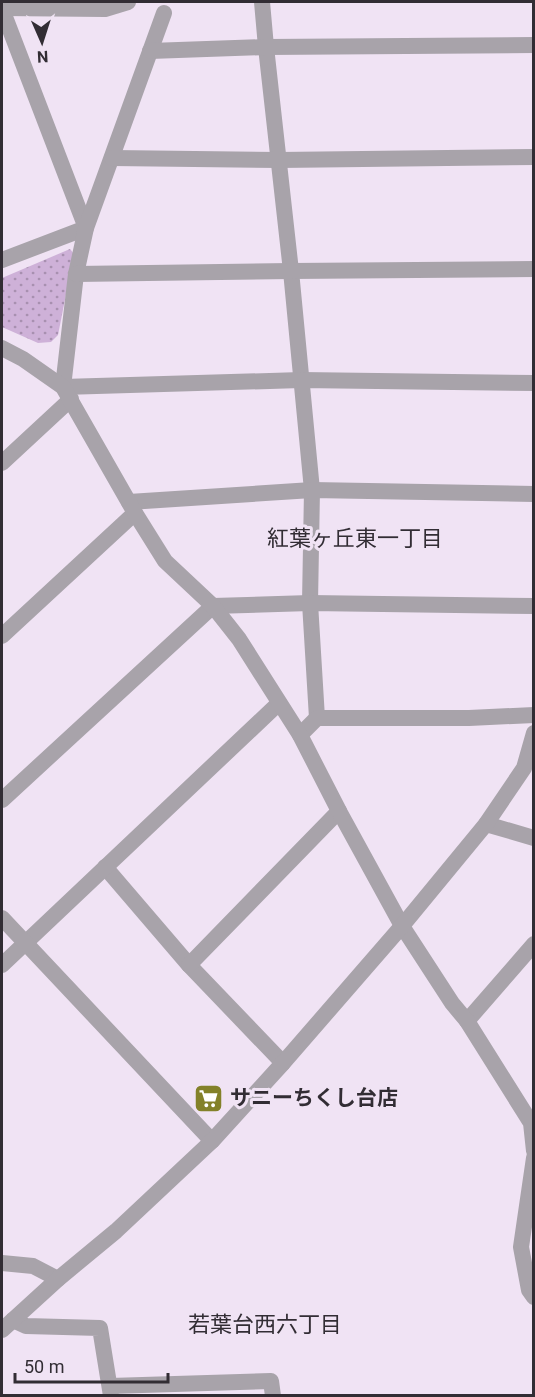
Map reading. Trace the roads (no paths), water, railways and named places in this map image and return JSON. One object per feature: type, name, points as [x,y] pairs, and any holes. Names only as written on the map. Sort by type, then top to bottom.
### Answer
[{"type":"street","points":[[86,228],[2,8],[105,9],[129,2]]},
{"type":"street","points":[[262,2],[312,490],[310,603],[317,718]]},
{"type":"street","points":[[2,463],[67,393],[76,274],[86,228],[164,13]]},
{"type":"street","points":[[150,51],[266,47],[534,45]]},
{"type":"street","points":[[112,158],[279,160],[534,157]]},
{"type":"street","points":[[2,260],[86,228]]},
{"type":"street","points":[[76,274],[534,269]]},
{"type":"street","points":[[2,348],[23,359],[67,393],[165,561],[213,606],[239,639],[300,735],[402,926],[532,1122],[534,1151]]},
{"type":"street","points":[[67,393],[301,380],[534,383]]},
{"type":"street","points":[[2,636],[132,508],[312,490],[534,494]]},
{"type":"street","points":[[2,800],[213,606],[310,603],[534,606]]},
{"type":"street","points":[[2,965],[279,703]]},
{"type":"street","points":[[300,735],[317,718],[469,718],[534,715]]},
{"type":"street","points":[[7,1325],[116,1231],[212,1142],[283,1063],[402,926],[486,824],[524,768],[534,733]]},
{"type":"street","points":[[189,965],[339,811]]},
{"type":"street","points":[[486,824],[534,838]]},
{"type":"street","points":[[105,867],[189,965],[283,1063]]},
{"type":"street","points":[[2,918],[212,1142]]},
{"type":"street","points":[[467,1021],[534,944]]},
{"type":"street","points":[[534,1158],[520,1247],[529,1290],[534,1297]]},
{"type":"street","points":[[2,1263],[33,1266],[58,1279]]},
{"type":"street","points":[[7,1325],[100,1328],[111,1391],[271,1381],[273,1395]]},
{"type":"place","name":"サニーちくし台店","points":[[209,1098]]},
{"type":"district","name":"紅葉ヶ丘東一丁目","points":[[355,538]]},
{"type":"district","name":"若葉台西六丁目","points":[[265,1324]]}]
